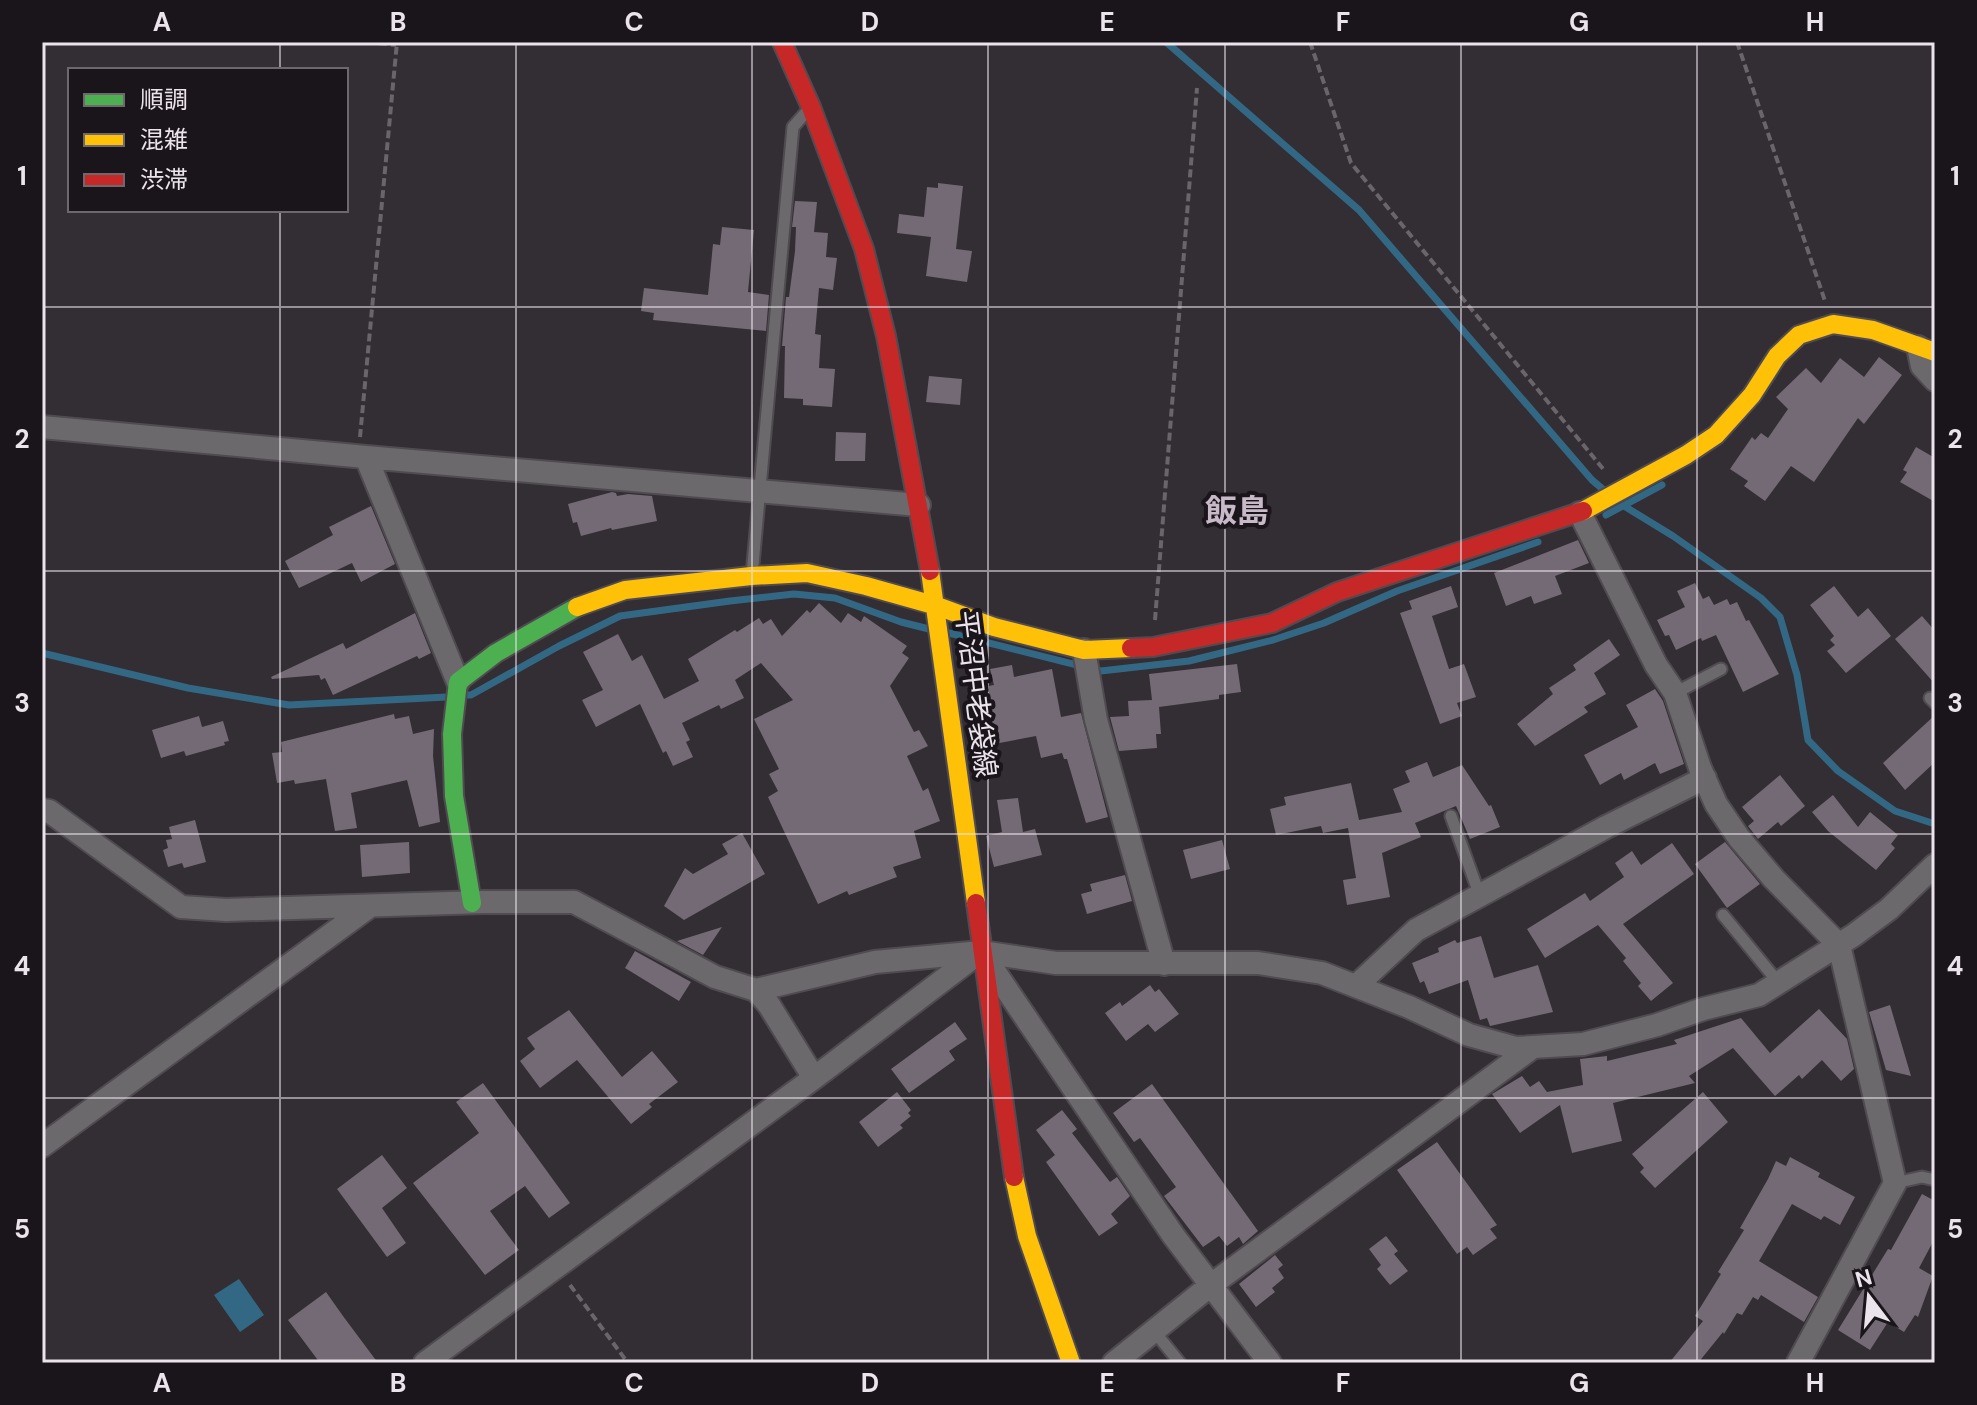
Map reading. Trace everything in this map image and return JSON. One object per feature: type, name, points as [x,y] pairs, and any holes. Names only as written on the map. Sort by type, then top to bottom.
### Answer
[{"type":"street","name":"平沼中老袋線","points":[[782,42],[811,107],[864,249],[886,336],[937,606],[981,952],[1015,1182],[1027,1236],[1071,1363]]},
{"type":"street","points":[[458,682],[496,653],[586,602],[625,590],[751,576],[807,573],[937,606],[994,627],[1084,650],[1153,647],[1272,623],[1337,592],[1580,513],[1686,455],[1716,435],[1752,395],[1777,356],[1799,335],[1833,324],[1873,330],[1927,350],[1922,366],[1935,380]]},
{"type":"street","points":[[42,427],[919,505]]},
{"type":"street","points":[[362,456],[458,682],[452,734],[454,796],[472,903]]},
{"type":"street","points":[[1580,513],[1656,665],[1675,693],[1716,804],[1739,838],[1774,879],[1839,945],[1895,1183],[1798,1363]]},
{"type":"street","points":[[1084,650],[1096,720],[1164,964]]},
{"type":"street","points":[[1356,986],[1416,930],[1606,827],[1705,778]]},
{"type":"street","points":[[42,810],[49,811],[181,907],[226,910],[574,902],[715,977],[756,990],[875,962],[981,952],[1056,963],[1258,963],[1322,973],[1409,1007],[1469,1035],[1516,1048],[1583,1044],[1759,995],[1839,945],[1889,909],[1935,865]]},
{"type":"street","points":[[42,1146],[371,906]]},
{"type":"street","points":[[425,1363],[981,952]]},
{"type":"street","points":[[981,952],[1173,1235],[1270,1363]]},
{"type":"street","points":[[756,990],[769,1005],[814,1078]]},
{"type":"street","points":[[1114,1363],[1211,1285],[1533,1047]]},
{"type":"lane","points":[[751,576],[793,127],[811,107]]},
{"type":"lane","points":[[1675,693],[1721,669]]},
{"type":"lane","points":[[1451,816],[1480,897]]},
{"type":"lane","points":[[1723,915],[1778,982]]},
{"type":"lane","points":[[1895,1183],[1922,1177],[1935,1180]]},
{"type":"lane","points":[[1154,1331],[1180,1363]]},
{"type":"path","points":[[362,456],[397,43],[367,42]]},
{"type":"path","points":[[1310,42],[1351,163],[1621,490]]},
{"type":"path","points":[[1737,42],[1833,324]]},
{"type":"path","points":[[1153,647],[1197,88]]},
{"type":"path","points":[[556,1267],[628,1363]]},
{"type":"water","points":[[239,1279],[264,1315],[240,1332],[214,1295]]},
{"type":"building","points":[[938,183],[963,186],[956,249],[972,251],[967,282],[926,276],[931,237],[897,233],[899,214],[924,217],[927,187],[938,188]]},
{"type":"building","points":[[795,201],[817,202],[814,232],[828,233],[826,257],[837,258],[833,290],[819,288],[815,334],[821,335],[819,368],[835,369],[832,407],[803,405],[803,399],[784,398],[785,346],[782,346],[786,297],[789,297],[795,251],[796,227],[792,227]]},
{"type":"building","points":[[722,227],[754,230],[748,292],[769,295],[766,331],[653,320],[654,313],[641,311],[644,288],[708,295],[713,244],[720,245]]},
{"type":"building","points":[[1879,357],[1902,375],[1864,424],[1858,418],[1814,482],[1791,466],[1765,501],[1744,486],[1748,481],[1730,469],[1752,437],[1755,440],[1761,433],[1768,438],[1788,409],[1776,397],[1806,368],[1821,383],[1840,358],[1864,377]]},
{"type":"building","points":[[929,376],[962,379],[960,405],[926,402]]},
{"type":"building","points":[[836,432],[866,433],[865,461],[835,461]]},
{"type":"building","points":[[1916,447],[1935,458],[1935,502],[1900,482]]},
{"type":"building","points":[[612,492],[617,496],[652,496],[657,521],[581,536],[577,522],[573,523],[568,504]]},
{"type":"building","points":[[371,506],[395,564],[361,582],[352,563],[299,588],[285,561],[333,535],[329,527]]},
{"type":"building","points":[[1578,540],[1589,563],[1555,576],[1562,594],[1534,604],[1531,596],[1506,606],[1494,573]]},
{"type":"building","points":[[1695,583],[1703,599],[1709,596],[1714,605],[1727,599],[1730,605],[1737,602],[1779,674],[1743,692],[1716,635],[1702,641],[1701,638],[1676,650],[1657,620],[1685,607],[1677,591]]},
{"type":"building","points":[[1451,586],[1458,607],[1432,616],[1449,669],[1464,664],[1476,697],[1457,703],[1462,716],[1440,724],[1400,613],[1412,609],[1409,601]]},
{"type":"building","points":[[1834,586],[1858,617],[1868,608],[1891,636],[1846,673],[1827,651],[1835,645],[1830,640],[1834,636],[1810,605]]},
{"type":"building","points":[[819,603],[841,623],[848,613],[861,622],[864,616],[907,646],[902,653],[909,658],[890,686],[914,732],[919,730],[928,746],[907,756],[923,791],[928,788],[940,821],[914,831],[921,858],[893,867],[897,877],[849,895],[847,891],[818,904],[768,797],[778,791],[769,774],[779,769],[754,719],[793,700],[761,663],[735,680],[744,698],[721,709],[719,705],[682,723],[693,757],[673,766],[666,751],[663,753],[640,704],[596,727],[582,700],[603,690],[583,652],[618,634],[632,661],[642,655],[664,699],[699,681],[688,659],[759,618],[763,624],[771,619],[782,636],[807,610],[810,613]]},
{"type":"building","points":[[415,613],[431,653],[419,659],[417,656],[333,695],[325,678],[321,680],[319,675],[271,677],[343,643],[346,649]]},
{"type":"building","points":[[1922,616],[1935,631],[1935,684],[1895,639]]},
{"type":"building","points":[[1609,639],[1620,655],[1594,673],[1606,694],[1584,707],[1588,712],[1535,746],[1517,724],[1553,694],[1549,688],[1576,670],[1573,665]]},
{"type":"building","points":[[1237,664],[1241,692],[1219,695],[1219,699],[1159,707],[1161,734],[1156,734],[1157,748],[1119,751],[1110,717],[1129,716],[1128,701],[1152,700],[1149,674]]},
{"type":"building","points":[[1012,665],[1014,677],[1052,669],[1061,717],[1081,713],[1108,817],[1086,823],[1067,759],[1062,753],[1041,758],[1036,736],[989,745],[977,688],[994,685],[990,669]]},
{"type":"building","points":[[1655,689],[1663,701],[1684,764],[1660,774],[1655,763],[1624,780],[1621,773],[1600,785],[1584,755],[1638,727],[1626,705]]},
{"type":"building","points":[[394,714],[395,719],[409,716],[413,734],[434,729],[433,756],[440,822],[419,827],[407,780],[351,793],[357,828],[335,831],[326,779],[295,784],[294,780],[277,783],[272,753],[282,752],[281,742]]},
{"type":"building","points":[[1935,715],[1935,762],[1905,790],[1883,763]]},
{"type":"building","points":[[199,716],[202,727],[223,721],[229,741],[224,742],[225,745],[186,756],[184,751],[161,758],[152,730]]},
{"type":"building","points":[[1427,762],[1433,777],[1462,765],[1491,805],[1500,827],[1470,839],[1456,806],[1415,823],[1421,837],[1382,853],[1390,897],[1347,905],[1343,880],[1356,878],[1348,828],[1323,833],[1321,826],[1276,835],[1270,809],[1286,805],[1284,797],[1351,783],[1359,820],[1402,812],[1393,789],[1410,782],[1405,771]]},
{"type":"building","points":[[1780,775],[1805,806],[1781,826],[1778,822],[1758,839],[1748,826],[1754,821],[1742,807]]},
{"type":"building","points":[[1833,795],[1858,827],[1870,812],[1898,835],[1891,844],[1895,848],[1876,870],[1828,831],[1812,812]]},
{"type":"building","points":[[1018,798],[1023,832],[1035,829],[1042,855],[994,867],[986,836],[1002,832],[997,800]]},
{"type":"building","points":[[195,820],[206,862],[184,868],[182,863],[168,867],[163,850],[168,848],[166,840],[172,839],[169,827]]},
{"type":"building","points":[[742,833],[765,874],[684,920],[664,906],[685,868],[693,874],[728,854],[722,844]]},
{"type":"building","points":[[1222,840],[1230,869],[1191,879],[1183,850]]},
{"type":"building","points":[[409,842],[410,873],[362,877],[360,845]]},
{"type":"building","points":[[1725,842],[1760,884],[1727,908],[1695,864]]},
{"type":"building","points":[[1672,843],[1694,874],[1623,924],[1673,983],[1651,1001],[1623,961],[1626,958],[1598,925],[1545,958],[1527,929],[1585,893],[1590,901],[1624,877],[1615,863],[1632,851],[1641,865]]},
{"type":"building","points":[[1125,875],[1132,901],[1087,914],[1081,894],[1092,891],[1090,884]]},
{"type":"building","points":[[722,927],[703,955],[677,941]]},
{"type":"building","points":[[1481,936],[1494,978],[1538,965],[1553,1012],[1490,1026],[1487,1018],[1480,1020],[1468,980],[1429,994],[1424,981],[1420,983],[1412,963],[1439,952],[1438,948],[1455,940],[1457,943]]},
{"type":"building","points":[[635,951],[691,982],[679,1001],[625,968]]},
{"type":"building","points":[[1150,985],[1155,992],[1159,989],[1179,1014],[1155,1032],[1148,1024],[1126,1041],[1105,1013],[1120,1002],[1122,1006]]},
{"type":"building","points":[[1890,1005],[1911,1076],[1886,1070],[1869,1012]]},
{"type":"building","points":[[1819,1009],[1847,1039],[1854,1069],[1841,1081],[1822,1060],[1802,1079],[1799,1075],[1775,1096],[1733,1048],[1689,1076],[1695,1083],[1613,1103],[1622,1141],[1572,1153],[1560,1105],[1520,1133],[1492,1094],[1522,1076],[1530,1087],[1539,1081],[1547,1092],[1583,1085],[1580,1059],[1607,1056],[1607,1061],[1677,1044],[1674,1040],[1741,1018],[1770,1053]]},
{"type":"building","points":[[569,1010],[622,1077],[652,1051],[678,1082],[649,1104],[652,1107],[631,1124],[577,1060],[540,1088],[520,1061],[535,1049],[527,1038]]},
{"type":"building","points":[[955,1022],[967,1039],[949,1051],[955,1060],[909,1093],[891,1069]]},
{"type":"building","points":[[483,1083],[570,1203],[549,1218],[525,1186],[490,1211],[519,1250],[485,1275],[413,1183],[479,1133],[456,1102]]},
{"type":"building","points":[[1152,1084],[1258,1231],[1243,1244],[1239,1237],[1227,1246],[1219,1236],[1203,1247],[1164,1196],[1176,1187],[1140,1138],[1134,1142],[1113,1113]]},
{"type":"building","points":[[897,1092],[911,1110],[908,1113],[911,1116],[900,1125],[903,1128],[878,1147],[859,1122]]},
{"type":"building","points":[[1703,1092],[1728,1122],[1655,1188],[1640,1172],[1644,1168],[1632,1154]]},
{"type":"building","points":[[1062,1110],[1077,1129],[1072,1133],[1110,1182],[1117,1177],[1130,1196],[1111,1214],[1118,1223],[1099,1236],[1046,1162],[1055,1155],[1036,1130]]},
{"type":"building","points":[[1437,1142],[1497,1225],[1490,1229],[1497,1238],[1473,1255],[1467,1247],[1457,1254],[1397,1170]]},
{"type":"building","points":[[382,1155],[407,1188],[382,1208],[406,1243],[387,1257],[337,1189]]},
{"type":"building","points":[[1790,1157],[1855,1197],[1840,1225],[1824,1216],[1821,1220],[1792,1204],[1759,1261],[1818,1297],[1804,1322],[1761,1295],[1758,1300],[1753,1297],[1742,1315],[1737,1313],[1724,1334],[1698,1363],[1669,1363],[1703,1321],[1695,1316],[1744,1230],[1740,1228],[1776,1161],[1786,1166]]},
{"type":"building","points":[[1922,1194],[1935,1201],[1935,1238],[1919,1268],[1933,1276],[1918,1317],[1915,1315],[1904,1332],[1888,1322],[1870,1350],[1838,1330],[1888,1249],[1891,1250]]},
{"type":"building","points":[[1386,1236],[1398,1251],[1394,1254],[1408,1271],[1390,1285],[1377,1269],[1381,1265],[1369,1249]]},
{"type":"building","points":[[1275,1255],[1283,1265],[1278,1269],[1284,1278],[1272,1288],[1275,1292],[1256,1307],[1239,1284]]},
{"type":"building","points":[[326,1292],[378,1363],[320,1363],[288,1320]]},
{"type":"waterway","points":[[1166,42],[1359,210],[1592,480],[1605,491]]},
{"type":"waterway","points":[[1606,515],[1662,485]]},
{"type":"waterway","points":[[1624,506],[1673,536],[1761,598],[1780,617],[1797,675],[1808,740],[1838,771],[1895,811],[1935,824]]},
{"type":"waterway","points":[[949,633],[1101,671],[1189,661],[1273,640],[1324,623],[1397,591],[1538,542]]},
{"type":"waterway","points":[[463,695],[471,695],[620,616],[794,594],[835,598],[933,630]]},
{"type":"waterway","points":[[42,653],[188,688],[289,705],[447,697]]},
{"type":"traffic: fast","points":[[472,903],[454,796],[452,734],[458,682],[496,653],[577,607]]},
{"type":"traffic: slow","points":[[1583,511],[1686,455],[1716,435],[1752,395],[1777,356],[1799,335],[1833,324],[1873,330],[1935,352]]},
{"type":"traffic: slow","points":[[930,571],[976,903]]},
{"type":"traffic: slow","points":[[577,607],[625,590],[807,573],[866,586],[937,606],[994,627],[1084,650],[1131,648]]},
{"type":"traffic: slow","points":[[1014,1177],[1027,1236],[1071,1363]]},
{"type":"traffic: jam","points":[[782,42],[811,107],[864,249],[886,336],[930,571]]},
{"type":"traffic: jam","points":[[1131,648],[1153,647],[1272,623],[1337,592],[1583,511]]},
{"type":"traffic: jam","points":[[976,903],[1014,1177]]},
{"type":"district","name":"飯島","points":[[1237,511]]}]
